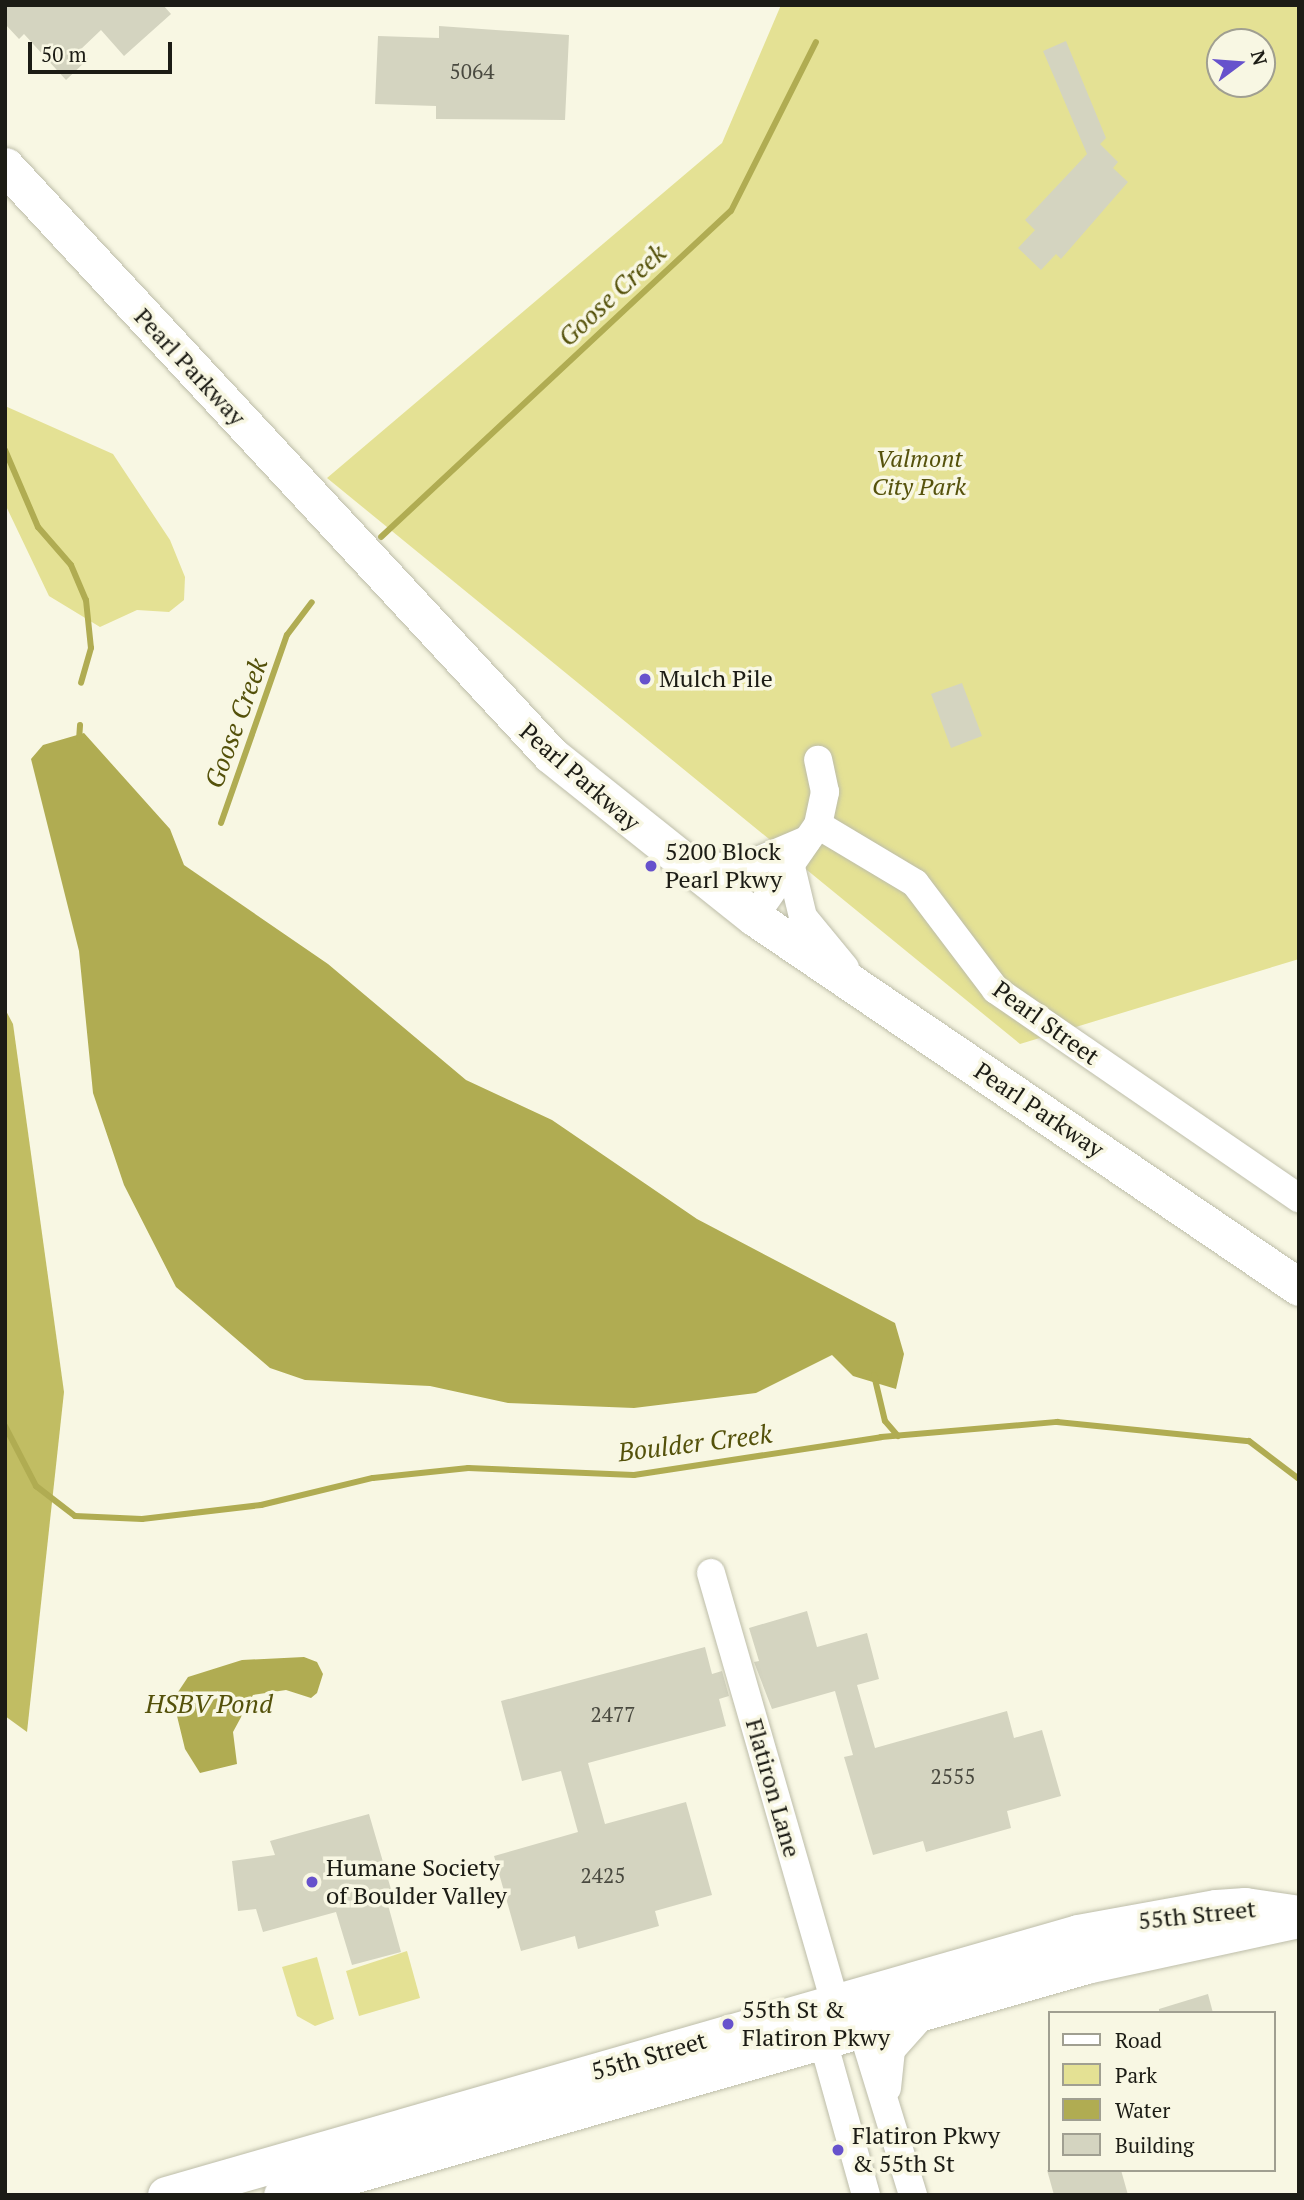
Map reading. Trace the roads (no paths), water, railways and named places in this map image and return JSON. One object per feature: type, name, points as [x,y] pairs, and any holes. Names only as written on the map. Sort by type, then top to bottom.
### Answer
[{"type":"main road","name":"Pearl Parkway","points":[[5,166],[499,704],[551,755],[679,860],[754,917],[1299,1287]]},
{"type":"main road","name":"55th Street","points":[[166,2195],[835,2002],[1148,1918],[1245,1906],[1299,1916]]},
{"type":"main road","name":"55th Street","points":[[282,2195],[1121,1955],[1299,1916]]},
{"type":"street","points":[[754,917],[814,832],[825,792],[818,761]]},
{"type":"street","points":[[679,860],[709,869],[739,869],[814,832]]},
{"type":"street","name":"Pearl Street","points":[[814,832],[915,883],[996,990],[1299,1198]]},
{"type":"street","points":[[790,867],[795,900],[806,923],[868,993]]},
{"type":"street","name":"Flatiron Lane","points":[[711,1573],[835,2002]]},
{"type":"street","points":[[866,2195],[823,2041],[825,2013],[835,2002],[862,2029],[913,2195]]},
{"type":"street","points":[[892,2125],[886,2075],[890,2052],[908,2025],[929,2010]]},
{"type":"water","points":[[84,733],[170,829],[184,865],[328,964],[466,1080],[552,1120],[697,1219],[895,1323],[904,1354],[896,1389],[853,1376],[832,1355],[756,1393],[634,1408],[508,1403],[430,1386],[305,1380],[270,1368],[176,1287],[124,1185],[93,1093],[79,951],[31,759],[43,745]]},
{"type":"water","name":"HSBV Pond","points":[[304,1657],[317,1662],[323,1674],[317,1693],[311,1698],[286,1690],[253,1695],[233,1732],[237,1764],[200,1773],[185,1749],[177,1716],[176,1695],[188,1677],[242,1660]]},
{"type":"waterway","name":"Goose Creek","points":[[381,537],[731,211],[816,42]]},
{"type":"waterway","points":[[5,450],[38,527],[71,565],[86,600],[91,648],[81,683]]},
{"type":"waterway","name":"Goose Creek","points":[[221,823],[287,635],[312,602]]},
{"type":"waterway","points":[[79,740],[80,725]]},
{"type":"waterway","points":[[874,1375],[885,1421],[898,1436]]},
{"type":"waterway","name":"Boulder Creek","points":[[5,1426],[36,1486],[75,1516],[142,1519],[261,1505],[373,1478],[468,1468],[634,1475],[881,1437],[1057,1422],[1249,1441],[1299,1479]]},
{"type":"place","name":"Mulch Pile","points":[[645,679]]},
{"type":"place","name":"5200 Block Pearl Pkwy","points":[[651,866]]},
{"type":"place","name":"Humane Society of Boulder Valley","points":[[312,1882]]},
{"type":"place","name":"55th St & Flatiron Pkwy","points":[[728,2024]]},
{"type":"place","name":"Flatiron Pkwy & 55th St","points":[[838,2150]]},
{"type":"park label","name":"Valmont City Park","points":[[919,473]]}]
